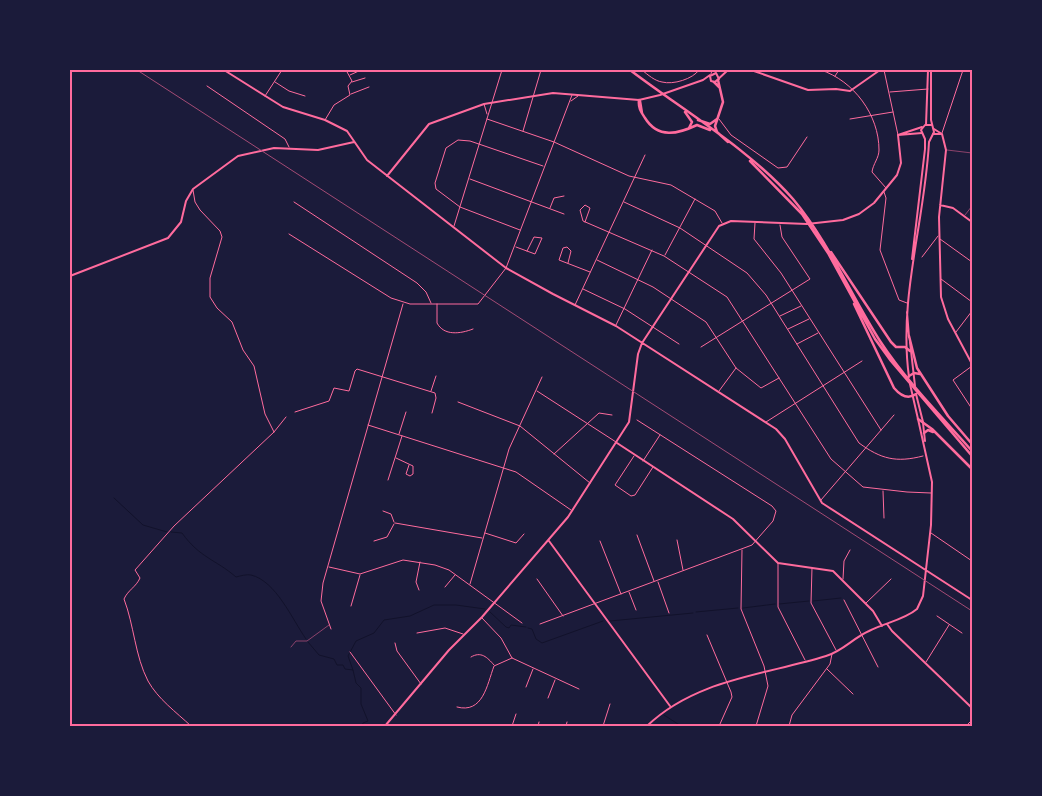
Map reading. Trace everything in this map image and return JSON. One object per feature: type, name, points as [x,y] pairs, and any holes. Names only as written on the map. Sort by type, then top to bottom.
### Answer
[{"type":"highway","points":[[630,70],[774,179],[827,247],[890,342],[896,347],[905,347],[910,351]]},
{"type":"highway","points":[[718,79],[723,102],[715,129],[728,143]]},
{"type":"highway","points":[[713,81],[720,88]]},
{"type":"highway","points":[[639,100],[643,114],[652,128],[660,132],[675,133],[697,125],[711,130]]},
{"type":"highway","points":[[684,110],[691,119],[688,129]]},
{"type":"highway","points":[[696,119],[710,124],[718,118]]},
{"type":"highway","points":[[818,235],[875,339],[902,374],[972,456]]},
{"type":"highway","points":[[827,247],[873,329],[902,374]]},
{"type":"highway","points":[[851,295],[891,384],[901,395],[912,396],[916,394]]},
{"type":"highway","points":[[909,336],[914,362],[948,416],[972,444]]},
{"type":"highway","points":[[909,376],[912,374],[922,375]]},
{"type":"highway","points":[[923,398],[972,451]]},
{"type":"highway","points":[[918,419],[972,470]]},
{"type":"highway","points":[[924,433],[930,430],[936,434]]},
{"type":"street","points":[[224,70],[283,107],[325,120],[347,131],[367,160],[506,268],[616,326],[766,422],[785,439],[820,500],[972,600]]},
{"type":"street","points":[[265,96],[282,70]]},
{"type":"street","points":[[346,70],[352,81]]},
{"type":"street","points":[[349,76],[361,70]]},
{"type":"street","points":[[454,226],[502,70]]},
{"type":"street","points":[[523,131],[541,70]]},
{"type":"street","points":[[642,70],[654,79],[668,83],[694,76],[699,70]]},
{"type":"street","points":[[712,70],[713,81]]},
{"type":"street","points":[[751,70],[810,91],[852,90],[879,70]]},
{"type":"street","points":[[821,70],[835,76],[852,90],[873,116],[879,152],[872,172],[887,188]]},
{"type":"street","points":[[835,76],[839,70]]},
{"type":"street","points":[[385,726],[463,634],[482,617],[549,541],[572,511],[629,422],[638,354],[642,343],[706,245],[723,224],[731,221],[780,225],[814,224],[848,219],[866,210],[884,192],[897,175],[901,163],[898,135],[891,92],[884,70]]},
{"type":"street","points":[[926,125],[930,70]]},
{"type":"street","points":[[930,70],[932,126],[942,134]]},
{"type":"street","points":[[963,70],[942,134],[946,150],[940,205],[939,237],[942,302],[955,333],[972,362],[954,378],[953,382],[972,409]]},
{"type":"street","points":[[703,80],[713,81],[727,71]]},
{"type":"street","points":[[387,176],[429,124],[493,101],[534,95],[572,95],[639,100],[703,80],[716,72],[727,71]]},
{"type":"street","points":[[716,72],[718,79]]},
{"type":"street","points":[[352,81],[354,83],[365,78]]},
{"type":"street","points":[[350,95],[348,86],[352,81]]},
{"type":"street","points":[[275,82],[289,91],[305,96]]},
{"type":"street","points":[[207,86],[284,139],[289,147]]},
{"type":"street","points":[[325,120],[334,105],[350,95],[369,87]]},
{"type":"street","points":[[891,92],[928,89]]},
{"type":"street","points":[[288,234],[391,298],[403,303],[478,304],[506,268],[572,95]]},
{"type":"street","points":[[571,101],[578,96]]},
{"type":"street","points":[[484,104],[488,115]]},
{"type":"street","points":[[850,119],[894,112]]},
{"type":"street","points":[[718,118],[731,135],[778,168],[787,167],[807,137]]},
{"type":"street","points":[[487,119],[554,142],[635,177],[670,185],[715,211],[723,224]]},
{"type":"street","points":[[898,135],[926,125],[932,126]]},
{"type":"street","points":[[648,726],[670,706],[728,681],[832,654],[862,634],[918,609],[923,596],[931,533],[931,472],[912,396],[905,347],[907,312],[925,149],[922,127]]},
{"type":"street","points":[[912,266],[930,137],[934,129]]},
{"type":"street","points":[[898,135],[923,134],[930,137]]},
{"type":"street","points":[[933,134],[942,134]]},
{"type":"street","points":[[521,230],[460,207],[439,191],[435,186],[447,145],[458,140],[480,144],[544,166]]},
{"type":"street","points":[[70,276],[168,238],[181,222],[186,201],[192,190],[238,156],[260,150],[289,147],[318,150],[354,142]]},
{"type":"street","points":[[575,305],[645,156]]},
{"type":"street","points":[[469,179],[564,214]]},
{"type":"street","points":[[192,190],[197,206],[220,231],[222,237],[210,278],[210,297],[216,308],[232,322],[242,350],[254,366],[266,414],[274,432]]},
{"type":"street","points":[[884,192],[886,198],[881,253],[899,300],[908,303]]},
{"type":"street","points":[[550,209],[554,198],[564,196]]},
{"type":"street","points":[[664,256],[695,199]]},
{"type":"street","points":[[294,202],[417,283],[426,292],[431,303]]},
{"type":"street","points":[[624,202],[680,228],[747,273],[771,304],[856,439],[865,448],[879,456],[906,460],[923,456]]},
{"type":"street","points":[[586,222],[590,208],[585,205],[580,210],[582,221],[610,231],[664,256],[727,297],[825,451],[865,489],[932,493]]},
{"type":"street","points":[[940,205],[953,208],[972,222]]},
{"type":"street","points":[[755,223],[754,239],[776,266],[792,290],[881,430]]},
{"type":"street","points":[[701,346],[810,279],[782,236],[780,225]]},
{"type":"street","points":[[514,246],[528,251],[537,252],[542,238],[534,237],[528,251]]},
{"type":"street","points":[[922,257],[935,237],[939,237]]},
{"type":"street","points":[[939,237],[972,262]]},
{"type":"street","points":[[568,263],[571,252],[567,247],[563,248],[559,260],[591,272]]},
{"type":"street","points":[[616,326],[652,250]]},
{"type":"street","points":[[597,260],[638,279],[671,298],[706,322],[736,368],[761,388],[780,378]]},
{"type":"street","points":[[941,278],[972,302]]},
{"type":"street","points":[[583,289],[625,309],[679,344]]},
{"type":"street","points":[[331,630],[321,601],[328,566],[403,303]]},
{"type":"street","points":[[437,303],[437,324],[443,332],[449,333],[473,329]]},
{"type":"street","points":[[779,316],[802,306]]},
{"type":"street","points":[[955,333],[972,311]]},
{"type":"street","points":[[907,312],[912,374],[923,422],[925,448]]},
{"type":"street","points":[[787,330],[810,319]]},
{"type":"street","points":[[796,344],[818,333]]},
{"type":"street","points":[[766,422],[862,361]]},
{"type":"street","points":[[718,391],[736,368]]},
{"type":"street","points":[[295,412],[329,401],[334,388],[349,391],[356,370],[381,375],[436,395],[432,413]]},
{"type":"street","points":[[430,392],[436,376]]},
{"type":"street","points":[[470,584],[503,468],[542,377]]},
{"type":"street","points":[[536,390],[733,519],[778,563],[833,571],[866,603],[882,626]]},
{"type":"street","points":[[458,402],[520,426],[590,484]]},
{"type":"street","points":[[399,435],[406,412]]},
{"type":"street","points":[[554,455],[599,413],[612,416]]},
{"type":"street","points":[[820,500],[894,415]]},
{"type":"street","points":[[191,726],[170,707],[149,682],[124,599],[126,594],[137,585],[140,578],[135,570],[170,531],[274,432],[286,417]]},
{"type":"street","points":[[540,624],[742,549],[756,542],[775,518],[776,511],[772,506],[637,420]]},
{"type":"street","points":[[368,425],[523,476],[572,511]]},
{"type":"street","points":[[643,461],[661,434]]},
{"type":"street","points":[[388,480],[402,436]]},
{"type":"street","points":[[634,455],[616,485],[630,496],[635,495],[653,467]]},
{"type":"street","points":[[395,458],[409,465]]},
{"type":"street","points":[[883,490],[884,518]]},
{"type":"street","points":[[374,541],[387,537],[394,523],[391,514],[383,512]]},
{"type":"street","points":[[394,523],[482,538]]},
{"type":"street","points":[[484,533],[516,543],[524,534]]},
{"type":"street","points":[[931,533],[972,561]]},
{"type":"street","points":[[636,535],[655,582]]},
{"type":"street","points":[[678,540],[683,571]]},
{"type":"street","points":[[549,541],[670,706]]},
{"type":"street","points":[[600,541],[621,594]]},
{"type":"street","points":[[742,549],[741,609],[765,671],[768,689],[756,726]]},
{"type":"street","points":[[842,579],[844,561],[850,550]]},
{"type":"street","points":[[328,566],[360,574],[400,560],[420,561],[440,567],[470,584],[522,623]]},
{"type":"street","points":[[418,590],[416,582],[420,561]]},
{"type":"street","points":[[778,563],[778,607],[805,661]]},
{"type":"street","points":[[812,567],[812,603],[837,652]]},
{"type":"street","points":[[351,606],[360,574]]},
{"type":"street","points":[[445,587],[455,575]]},
{"type":"street","points":[[538,579],[563,616]]},
{"type":"street","points":[[866,603],[891,580]]},
{"type":"street","points":[[658,581],[669,613]]},
{"type":"street","points":[[629,592],[636,610]]},
{"type":"street","points":[[844,600],[878,667]]},
{"type":"street","points":[[937,616],[962,632]]},
{"type":"street","points":[[482,617],[501,638],[512,658],[579,689]]},
{"type":"street","points":[[887,624],[972,708]]},
{"type":"street","points":[[925,663],[949,625]]},
{"type":"street","points":[[418,633],[445,628],[463,634]]},
{"type":"street","points":[[707,635],[728,681],[732,697],[720,724]]},
{"type":"street","points":[[395,643],[396,651],[421,684]]},
{"type":"street","points":[[350,652],[396,715]]},
{"type":"street","points":[[789,726],[792,715],[831,661],[832,654]]},
{"type":"street","points":[[471,657],[479,655],[487,657],[494,666]]},
{"type":"street","points":[[457,707],[469,709],[478,704],[483,696],[494,666],[512,658]]},
{"type":"street","points":[[526,687],[533,668]]},
{"type":"street","points":[[826,668],[853,694]]},
{"type":"street","points":[[548,698],[556,678]]},
{"type":"street","points":[[603,726],[610,704]]},
{"type":"street","points":[[512,726],[516,714]]},
{"type":"street","points":[[966,726],[972,720]]},
{"type":"street","points":[[538,726],[539,722]]},
{"type":"street","points":[[566,726],[567,722]]},
{"type":"lane","points":[[946,150],[972,153]]},
{"type":"lane","points":[[964,216],[972,206]]},
{"type":"lane","points":[[292,648],[296,641],[307,641],[328,625]]},
{"type":"waterway","points":[[114,498],[143,525],[167,532]]},
{"type":"waterway","points":[[171,532],[182,533],[201,553],[236,577],[251,575],[268,585],[283,602],[306,639]]},
{"type":"waterway","points":[[813,601],[841,598]]},
{"type":"waterway","points":[[779,604],[809,601]]},
{"type":"waterway","points":[[743,608],[775,604]]},
{"type":"waterway","points":[[353,670],[348,656],[356,641],[374,633],[384,620],[410,616],[434,605],[456,605],[485,609]]},
{"type":"waterway","points":[[696,612],[738,608]]},
{"type":"waterway","points":[[490,612],[506,627],[509,628],[511,625],[526,627]]},
{"type":"waterway","points":[[610,621],[693,613]]},
{"type":"waterway","points":[[528,628],[532,629],[536,639],[542,643],[603,621]]},
{"type":"waterway","points":[[308,642],[319,655],[334,659],[337,665],[343,665],[345,669],[353,670],[356,683],[361,688],[361,704],[368,721],[363,723],[362,726]]},
{"type":"waterway","points":[[664,715],[681,726]]},
{"type":"railway","points":[[137,70],[972,611]]}]
